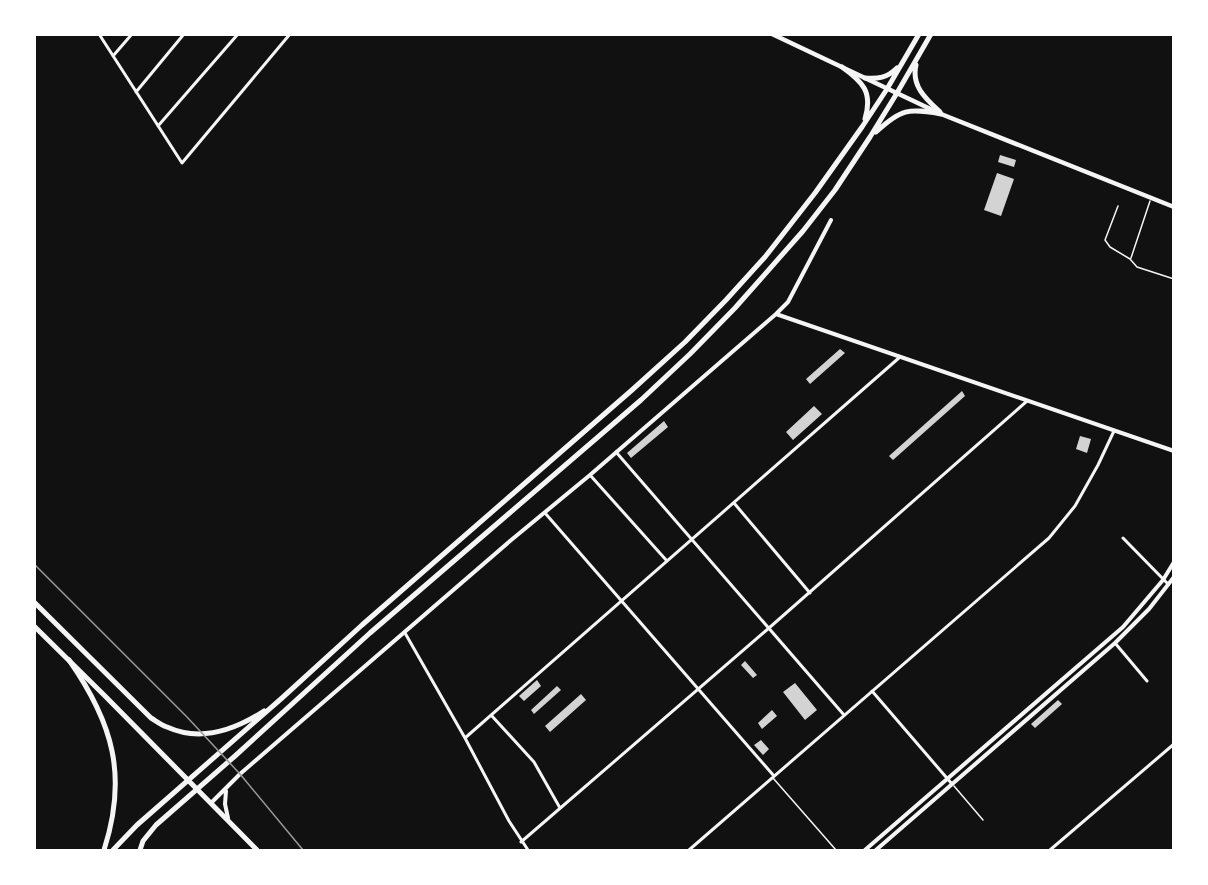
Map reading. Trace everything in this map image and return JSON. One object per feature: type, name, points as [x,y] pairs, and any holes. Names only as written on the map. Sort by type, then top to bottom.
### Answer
[{"type":"main road","points":[[772,34],[941,114],[1173,207]]},
{"type":"main road","points":[[113,850],[129,832],[362,625],[685,342],[765,257],[815,193],[887,89],[919,34]]},
{"type":"main road","points":[[140,850],[143,841],[156,825],[370,633],[574,458],[690,354],[735,308],[803,231],[835,190],[870,137],[931,34]]},
{"type":"main road","points":[[918,57],[914,70],[918,87],[941,114]]},
{"type":"main road","points":[[865,78],[878,79],[892,74],[904,60]]},
{"type":"main road","points":[[842,67],[863,84],[866,92],[869,101],[862,127]]},
{"type":"main road","points":[[870,137],[894,117],[908,111],[921,110],[941,114]]},
{"type":"main road","points":[[34,602],[150,718],[167,728],[190,734],[213,733],[238,726],[282,698]]},
{"type":"main road","points":[[34,626],[256,850]]},
{"type":"main road","points":[[69,660],[99,712],[113,755],[116,799],[110,833],[104,850]]},
{"type":"street","points":[[99,34],[182,163],[290,34]]},
{"type":"street","points":[[113,57],[132,34]]},
{"type":"street","points":[[136,92],[184,34]]},
{"type":"street","points":[[158,126],[238,34]]},
{"type":"street","points":[[211,804],[240,774],[776,314],[788,302],[831,220]]},
{"type":"street","points":[[776,314],[1173,451]]},
{"type":"street","points":[[465,738],[900,357]]},
{"type":"street","points":[[521,842],[810,593],[1027,401]]},
{"type":"street","points":[[689,850],[1049,538],[1075,507],[1114,431]]},
{"type":"street","points":[[616,452],[844,715]]},
{"type":"street","points":[[590,475],[667,561]]},
{"type":"street","points":[[734,503],[810,593]]},
{"type":"street","points":[[544,512],[773,777]]},
{"type":"street","points":[[1123,538],[1168,585]]},
{"type":"street","points":[[873,849],[947,778],[1123,627],[1163,580],[1173,562]]},
{"type":"street","points":[[865,850],[873,849],[952,784],[1115,643],[1149,609],[1173,577]]},
{"type":"street","points":[[405,633],[509,821],[528,850]]},
{"type":"street","points":[[1115,643],[1148,681]]},
{"type":"street","points":[[872,691],[952,784]]},
{"type":"street","points":[[491,715],[534,762],[560,808]]},
{"type":"street","points":[[1050,850],[1173,744]]},
{"type":"street","points":[[227,788],[225,811],[231,825]]},
{"type":"lane","points":[[1130,259],[1151,198]]},
{"type":"lane","points":[[1118,206],[1105,240],[1110,247],[1130,259],[1137,267],[1173,279]]},
{"type":"lane","points":[[773,777],[836,850]]},
{"type":"lane","points":[[952,784],[983,820]]},
{"type":"building","points":[[1000,155],[1016,160],[1014,167],[998,162]]},
{"type":"building","points":[[997,173],[1014,179],[1001,216],[984,210]]},
{"type":"building","points":[[840,349],[845,353],[810,384],[806,379]]},
{"type":"building","points":[[962,391],[965,396],[893,460],[889,456]]},
{"type":"building","points":[[814,406],[822,414],[793,440],[786,432]]},
{"type":"building","points":[[664,421],[668,427],[631,458],[627,453]]},
{"type":"building","points":[[1080,436],[1091,439],[1087,453],[1076,449]]},
{"type":"building","points":[[745,661],[757,675],[753,678],[741,665]]},
{"type":"building","points":[[537,680],[541,686],[524,701],[519,696]]},
{"type":"building","points":[[795,683],[817,710],[805,720],[783,692]]},
{"type":"building","points":[[557,686],[561,690],[534,714],[531,710]]},
{"type":"building","points":[[581,694],[586,700],[550,732],[545,726]]},
{"type":"building","points":[[1058,700],[1062,704],[1035,728],[1031,724]]},
{"type":"building","points":[[772,710],[777,716],[762,729],[758,723]]},
{"type":"building","points":[[761,740],[769,749],[763,755],[754,745]]},
{"type":"railway","points":[[34,564],[187,717],[240,774],[303,850]]}]
